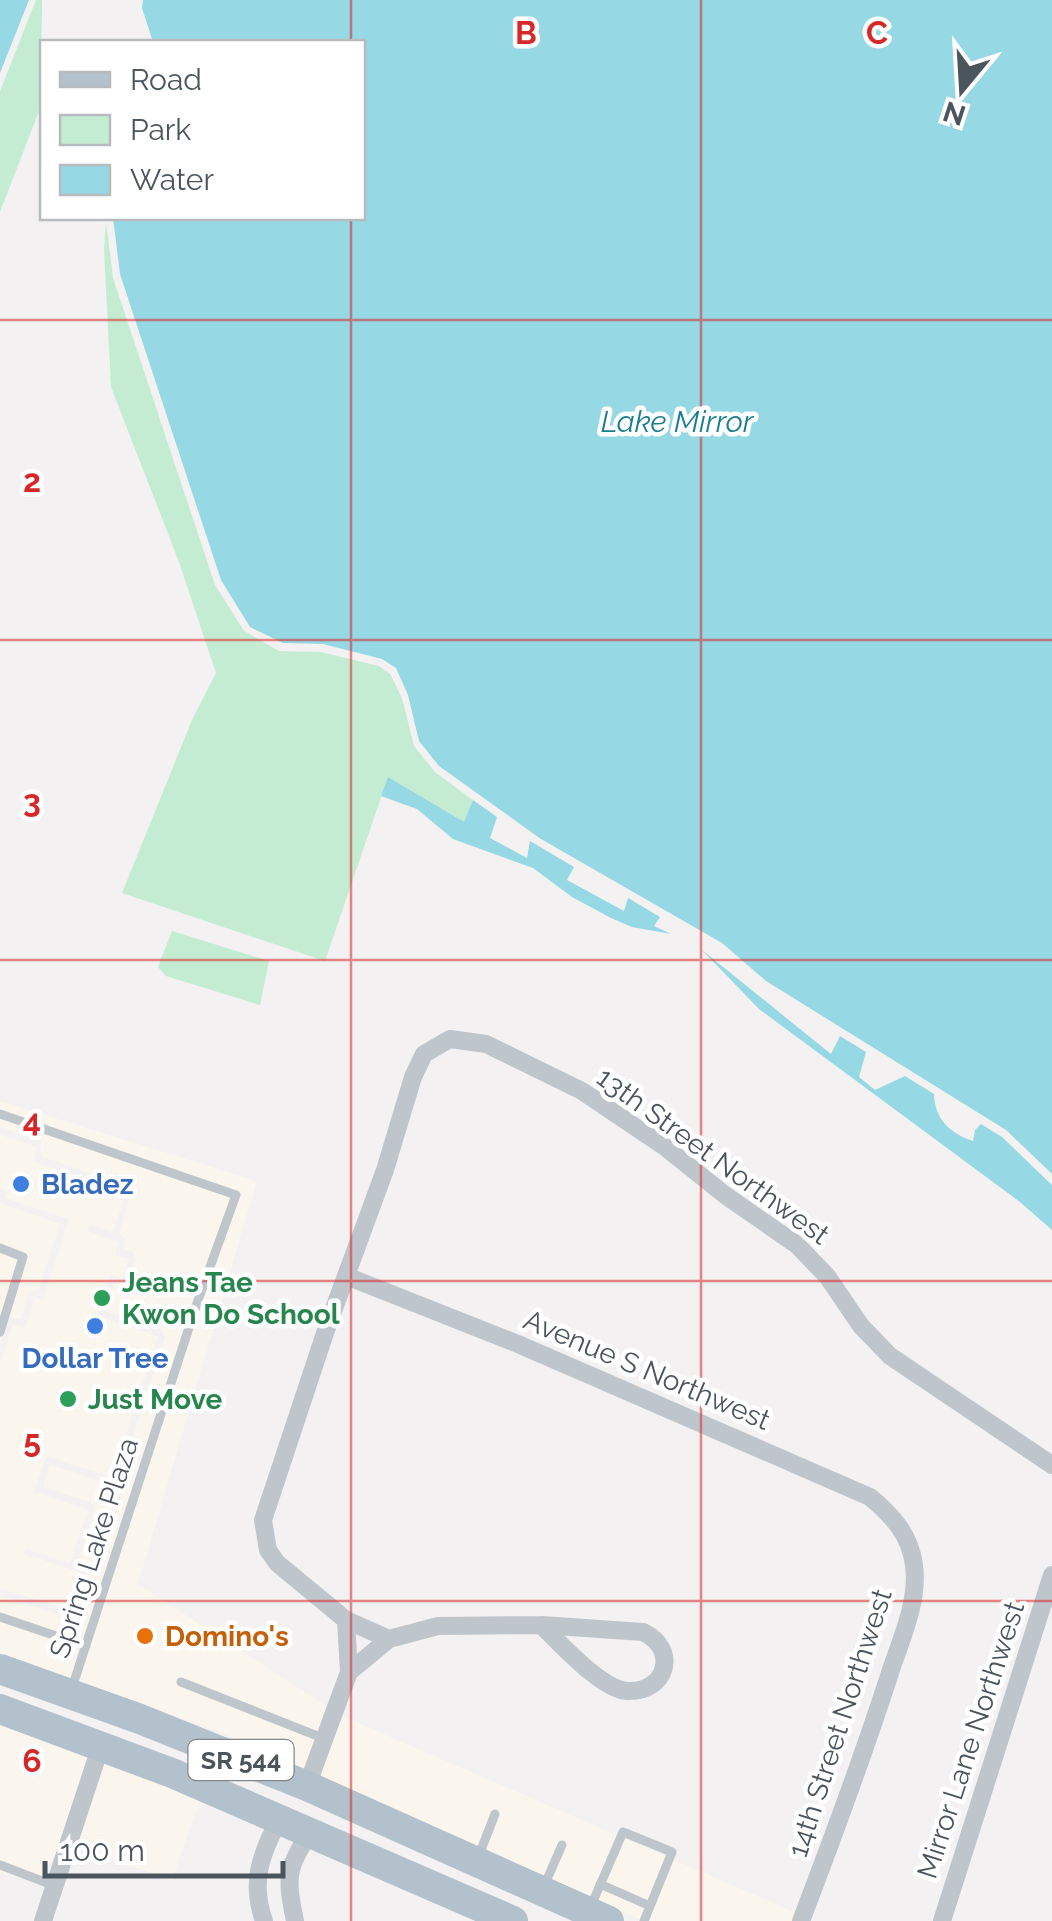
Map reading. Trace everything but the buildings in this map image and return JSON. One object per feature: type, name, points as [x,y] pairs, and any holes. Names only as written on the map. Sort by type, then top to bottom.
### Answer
[{"type":"main road","name":"SR 544","points":[[0,1669],[308,1786],[542,1891],[599,1906]]},
{"type":"main road","name":"SR 544","points":[[0,1709],[101,1745],[280,1818],[513,1921]]},
{"type":"main road","points":[[224,1795],[291,1796],[308,1786]]},
{"type":"main road","points":[[280,1818],[318,1811],[410,1832]]},
{"type":"street","name":"13th Street Northwest","points":[[389,1639],[346,1620],[277,1563],[268,1550],[263,1520],[417,1067],[424,1054],[446,1040],[474,1040],[582,1092],[664,1147],[797,1245],[827,1276],[861,1326],[890,1356],[1052,1464]]},
{"type":"street","name":"Avenue S Northwest","points":[[346,1276],[464,1321],[870,1497],[890,1514],[908,1540]]},
{"type":"street","name":"14th Street Northwest","points":[[802,1921],[847,1802],[912,1603],[914,1566],[908,1540]]},
{"type":"street","name":"Mirror Lane Northwest","points":[[942,1921],[1052,1575]]},
{"type":"street","points":[[308,1786],[349,1672],[346,1620]]},
{"type":"street","points":[[349,1672],[389,1639],[438,1626],[541,1625],[643,1632],[661,1645],[664,1668],[658,1681],[648,1688],[624,1691],[596,1676],[541,1625]]},
{"type":"street","points":[[43,1921],[101,1745]]},
{"type":"street","points":[[264,1921],[256,1875],[280,1818]]},
{"type":"street","points":[[295,1921],[287,1881],[298,1851],[311,1831]]},
{"type":"lane","name":"Spring Lake Plaza","points":[[0,1114],[236,1195],[70,1694]]},
{"type":"lane","points":[[0,1248],[23,1257],[0,1332]]},
{"type":"lane","points":[[0,1617],[86,1646]]},
{"type":"lane","points":[[181,1682],[324,1740]]},
{"type":"lane","points":[[476,1862],[495,1814]]},
{"type":"lane","points":[[644,1921],[672,1852],[623,1832],[599,1906],[650,1906]]},
{"type":"lane","points":[[542,1891],[562,1845]]},
{"type":"lane","points":[[0,1865],[55,1886]]},
{"type":"shaded area","points":[[0,1101],[257,1181],[138,1584],[328,1707],[305,1770],[225,1734],[0,1653],[0,1596],[67,1617],[74,1612],[86,1574],[84,1566],[78,1563],[95,1507],[43,1487],[50,1465],[110,1484],[118,1481],[165,1336],[161,1329],[106,1311],[114,1284],[127,1285],[136,1262],[134,1253],[124,1249],[125,1239],[119,1234],[132,1188],[41,1156],[41,1141],[0,1127]]},
{"type":"shaded area","points":[[0,1135],[37,1147],[33,1162],[126,1192],[113,1232],[90,1224],[87,1231],[119,1242],[115,1255],[129,1259],[123,1279],[110,1275],[97,1316],[158,1336],[112,1477],[46,1456],[34,1492],[88,1510],[70,1563],[26,1549],[24,1554],[79,1572],[67,1610],[0,1588],[0,1364],[13,1324],[25,1328],[35,1298],[43,1300],[69,1219],[5,1198],[7,1191],[0,1189]]},
{"type":"shaded area","points":[[0,1203],[60,1224],[38,1290],[29,1293],[21,1319],[9,1318],[0,1342]]},
{"type":"shaded area","points":[[342,1716],[796,1913],[793,1921],[643,1921],[320,1776]]},
{"type":"shaded area","points":[[0,1723],[90,1756],[57,1853],[38,1883],[0,1872]]},
{"type":"shaded area","points":[[105,1762],[201,1797],[172,1880],[77,1847]]},
{"type":"green space","points":[[36,0],[42,0],[40,109],[0,212],[0,91]]},
{"type":"green space","points":[[106,222],[113,278],[215,585],[244,631],[279,651],[321,652],[379,666],[390,674],[402,698],[414,746],[435,772],[473,800],[465,823],[388,777],[325,961],[122,893],[192,720],[216,673],[179,562],[111,387]]},
{"type":"green space","points":[[172,931],[269,961],[260,1005],[166,976],[158,967]]},
{"type":"water","points":[[0,0],[29,0],[0,73]]},
{"type":"water","name":"Lake Mirror","points":[[143,0],[1052,0],[1052,1174],[1006,1130],[766,981],[722,943],[541,839],[439,766],[419,741],[408,695],[396,668],[382,659],[323,644],[283,643],[250,627],[221,580],[120,274],[113,220],[365,220],[365,40],[152,40]]},
{"type":"water","points":[[388,777],[464,822],[473,800],[497,817],[490,838],[527,858],[530,841],[574,867],[567,880],[624,911],[628,898],[660,917],[654,926],[671,934],[632,927],[611,918],[572,897],[533,868],[453,839],[417,809],[381,796]]},
{"type":"water","points":[[702,950],[831,1054],[840,1036],[866,1052],[859,1077],[875,1090],[905,1076],[934,1094],[941,1118],[957,1134],[973,1141],[981,1124],[1002,1137],[1052,1185],[1052,1230],[1020,1202],[759,1009]]},
{"type":"place","name":"Bladez","points":[[21,1184]]},
{"type":"place","name":"Jeans Tae Kwon Do School","points":[[102,1298]]},
{"type":"place","name":"Dollar Tree","points":[[95,1326]]},
{"type":"place","name":"Just Move","points":[[68,1399]]},
{"type":"place","name":"Domino's","points":[[145,1636]]}]
